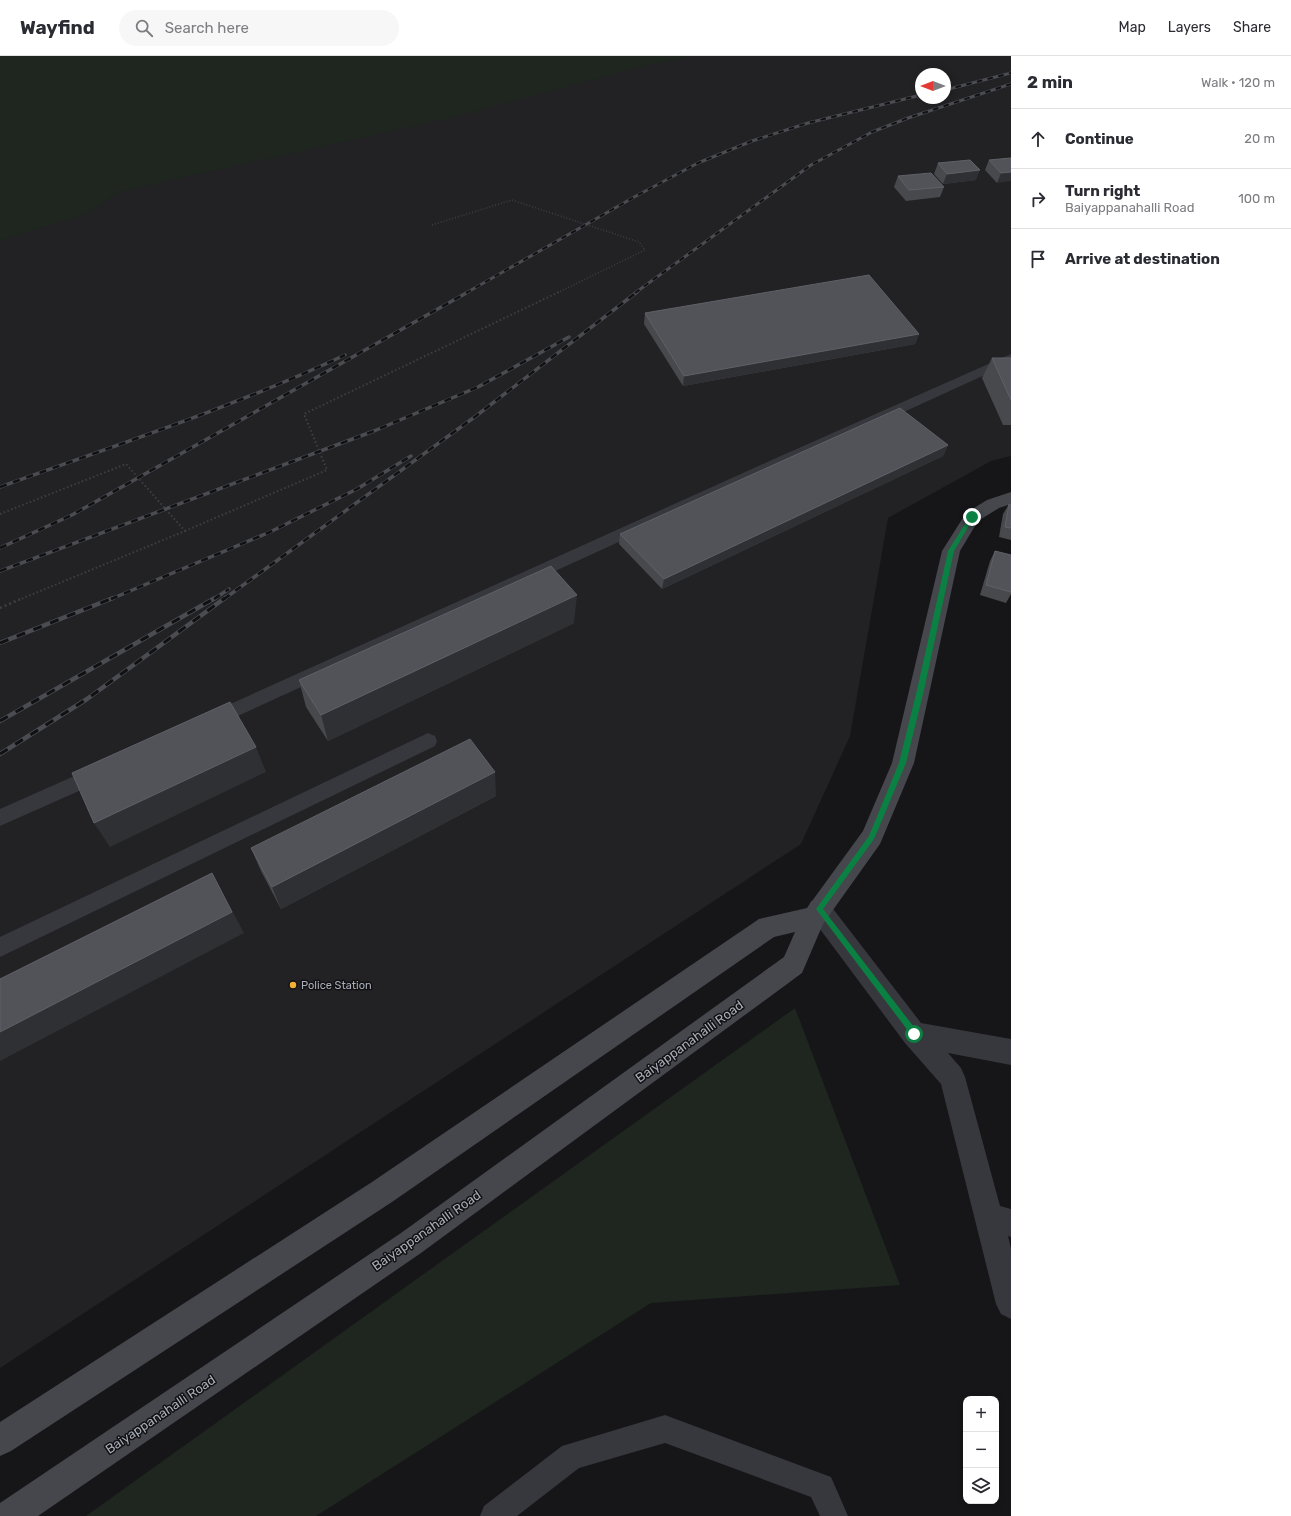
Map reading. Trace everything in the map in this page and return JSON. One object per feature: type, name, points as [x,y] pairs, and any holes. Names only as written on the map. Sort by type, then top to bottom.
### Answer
[{"type":"street","name":"Baiyappanahalli Road","points":[[10,1516],[411,1243],[793,966],[816,913],[872,837],[903,763],[951,551],[972,517],[993,504],[1011,498]]},
{"type":"street","points":[[0,1440],[382,1192],[768,927],[816,913],[914,1034],[952,1077],[1000,1220],[1011,1304]]},
{"type":"street","points":[[914,1034],[1011,1052]]},
{"type":"lane","points":[[200,726],[780,461],[1011,358]]},
{"type":"lane","points":[[0,947],[428,741]]},
{"type":"lane","points":[[0,818],[114,765]]},
{"type":"lane","points":[[494,1516],[572,1456],[664,1429],[821,1487],[834,1516]]},
{"type":"path","points":[[0,608],[327,470],[304,414],[645,250],[639,242],[512,200],[432,225]]},
{"type":"path","points":[[0,514],[126,464],[185,531]]},
{"type":"shaded area","points":[[0,56],[1011,56],[1011,456],[991,461],[888,518],[850,736],[801,844],[0,1368]]},
{"type":"shaded area","points":[[0,56],[693,56],[644,66],[450,118],[118,192],[87,214],[0,240]]},
{"type":"shaded area","points":[[795,1008],[900,1285],[651,1303],[316,1516],[86,1516]]},
{"type":"building","points":[[1011,158],[1011,172],[1001,173],[989,160]]},
{"type":"building","points":[[970,160],[980,170],[947,174],[938,163]]},
{"type":"building","points":[[931,173],[944,187],[909,190],[898,176]]},
{"type":"building","points":[[869,275],[919,334],[684,376],[645,313]]},
{"type":"building","points":[[992,358],[1011,358],[1011,400]]},
{"type":"building","points":[[900,408],[948,445],[664,579],[620,534]]},
{"type":"building","points":[[1009,504],[1011,505],[1011,528],[1005,527]]},
{"type":"building","points":[[995,551],[1011,555],[1011,592],[986,585]]},
{"type":"building","points":[[551,566],[577,595],[321,715],[299,680]]},
{"type":"building","points":[[230,702],[256,747],[94,823],[72,773]]},
{"type":"building","points":[[470,739],[495,772],[272,887],[251,848]]},
{"type":"building","points":[[212,873],[232,912],[0,1032],[0,979]]},
{"type":"railway","points":[[951,88],[1011,73]]},
{"type":"railway","points":[[635,293],[811,165],[872,132],[908,118],[1011,84]]},
{"type":"railway","points":[[466,293],[636,196],[698,163],[752,141],[808,123],[915,96]]},
{"type":"railway","points":[[0,548],[72,515],[468,292]]},
{"type":"railway","points":[[224,599],[476,416],[637,292]]},
{"type":"railway","points":[[0,571],[374,431],[478,387],[569,337]]},
{"type":"railway","points":[[0,487],[218,409],[345,355]]},
{"type":"railway","points":[[111,599],[270,532],[357,489],[411,456]]},
{"type":"railway","points":[[214,599],[229,589]]},
{"type":"railway","points":[[0,643],[113,598]]},
{"type":"railway","points":[[0,721],[215,598]]},
{"type":"railway","points":[[0,754],[87,699],[225,598]]},
{"type":"place","name":"Police Station","points":[[293,985]]},
{"type":"route","points":[[914,1034],[819,909],[872,837],[903,763],[951,551],[972,517]]}]
